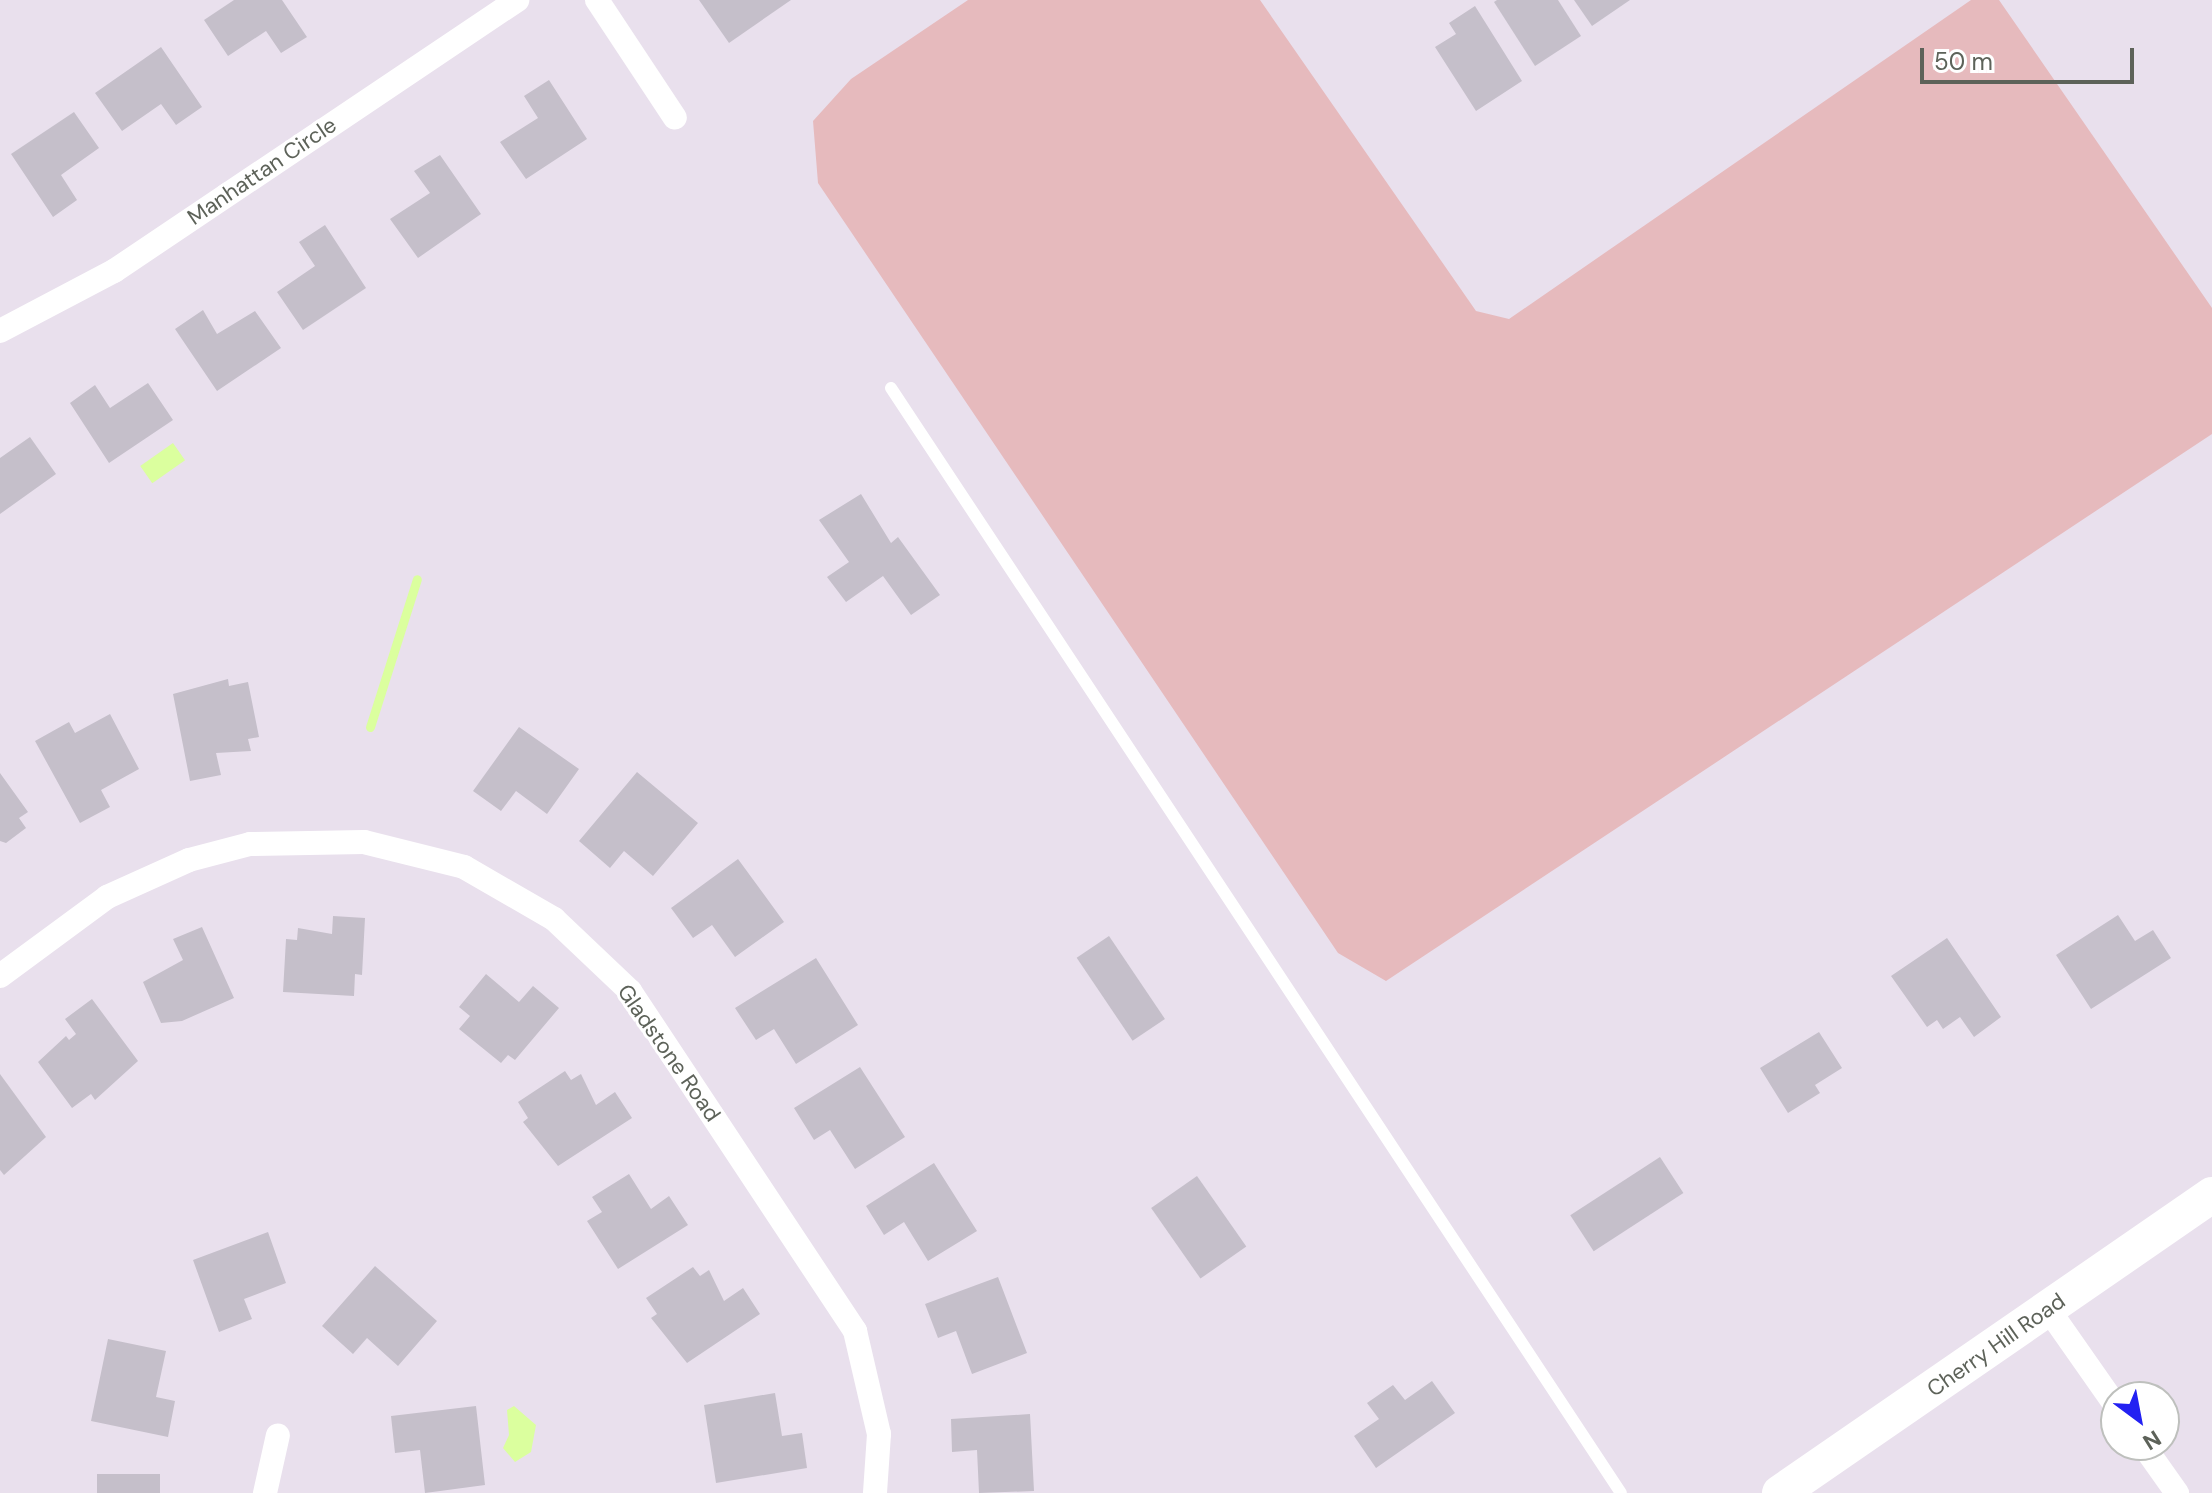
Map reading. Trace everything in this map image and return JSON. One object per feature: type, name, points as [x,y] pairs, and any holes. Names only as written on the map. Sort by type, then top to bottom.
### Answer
[{"type":"main road","name":"Cherry Hill Road","points":[[1780,1493],[2212,1195]]},
{"type":"street","name":"Manhattan Circle","points":[[0,331],[114,271],[518,0]]},
{"type":"street","points":[[597,0],[675,118]]},
{"type":"street","name":"Gladstone Road","points":[[0,976],[107,897],[189,860],[250,844],[364,842],[464,867],[554,919],[630,991],[855,1331],[879,1434],[875,1493]]},
{"type":"street","points":[[2048,1309],[2100,1383]]},
{"type":"street","points":[[265,1493],[278,1435]]},
{"type":"street","points":[[2154,1461],[2177,1493]]},
{"type":"lane","points":[[891,388],[1621,1493]]},
{"type":"shaded area","points":[[968,0],[1260,0],[1476,311],[1509,319],[1971,0],[1999,0],[2212,308],[2212,434],[1386,981],[1338,953],[818,183],[813,121],[851,79]]},
{"type":"shaded area","points":[[173,443],[185,460],[152,483],[140,466]]},
{"type":"shaded area","points":[[514,1406],[536,1425],[531,1452],[515,1462],[503,1448],[509,1435],[507,1410]]},
{"type":"building","points":[[234,0],[282,0],[307,37],[281,53],[266,31],[228,56],[204,20]]},
{"type":"building","points":[[699,0],[791,0],[729,43]]},
{"type":"building","points":[[1558,0],[1581,36],[1535,66],[1494,2]]},
{"type":"building","points":[[1574,0],[1630,0],[1592,26]]},
{"type":"building","points":[[1475,6],[1522,81],[1476,111],[1435,47],[1456,34],[1449,23]]},
{"type":"building","points":[[161,47],[202,107],[176,125],[161,104],[122,131],[95,93]]},
{"type":"building","points":[[549,80],[587,139],[526,179],[500,142],[538,118],[524,96]]},
{"type":"building","points":[[74,112],[99,148],[61,175],[77,200],[53,217],[11,154]]},
{"type":"building","points":[[440,155],[481,214],[418,258],[390,219],[430,193],[414,171]]},
{"type":"building","points":[[325,225],[366,288],[303,330],[277,292],[315,266],[299,242]]},
{"type":"building","points":[[203,310],[217,334],[255,311],[281,348],[217,391],[175,329]]},
{"type":"building","points":[[148,383],[173,420],[109,463],[70,403],[95,385],[110,408]]},
{"type":"building","points":[[30,437],[56,474],[0,514],[0,458]]},
{"type":"building","points":[[861,494],[891,543],[898,537],[940,595],[911,615],[883,576],[846,602],[827,577],[849,562],[819,520]]},
{"type":"building","points":[[228,679],[229,686],[248,682],[259,737],[248,739],[251,751],[216,753],[221,775],[190,781],[173,694]]},
{"type":"building","points":[[110,714],[139,769],[101,790],[110,807],[80,823],[35,741],[69,722],[75,733]]},
{"type":"building","points":[[519,727],[579,769],[547,814],[516,791],[501,811],[473,791]]},
{"type":"building","points":[[637,772],[698,823],[653,876],[624,851],[610,868],[579,841]]},
{"type":"building","points":[[0,773],[28,812],[19,818],[26,828],[6,843],[0,841]]},
{"type":"building","points":[[738,859],[784,922],[735,957],[712,925],[693,938],[671,908]]},
{"type":"building","points":[[2118,915],[2135,941],[2153,930],[2171,958],[2091,1009],[2056,955]]},
{"type":"building","points":[[333,916],[365,918],[362,975],[355,974],[354,996],[283,992],[286,939],[297,940],[298,928],[332,934]]},
{"type":"building","points":[[202,927],[234,998],[182,1021],[161,1023],[143,982],[183,960],[173,939]]},
{"type":"building","points":[[1109,936],[1165,1019],[1133,1041],[1077,958]]},
{"type":"building","points":[[1947,938],[2001,1017],[1974,1037],[1960,1017],[1943,1029],[1937,1020],[1927,1027],[1891,976]]},
{"type":"building","points":[[816,958],[858,1025],[796,1064],[774,1029],[756,1040],[735,1008]]},
{"type":"building","points":[[486,974],[519,1002],[533,986],[559,1008],[515,1060],[508,1055],[501,1063],[459,1029],[470,1016],[459,1007]]},
{"type":"building","points":[[92,999],[138,1061],[95,1100],[91,1094],[72,1108],[38,1062],[66,1036],[69,1040],[76,1034],[65,1019]]},
{"type":"building","points":[[1819,1032],[1842,1068],[1815,1085],[1820,1093],[1788,1113],[1760,1068]]},
{"type":"building","points":[[860,1067],[905,1137],[855,1169],[830,1130],[814,1140],[794,1108]]},
{"type":"building","points":[[565,1071],[571,1080],[581,1074],[596,1105],[615,1092],[632,1118],[558,1166],[523,1122],[528,1118],[518,1102]]},
{"type":"building","points":[[0,1074],[46,1137],[4,1175],[0,1170]]},
{"type":"building","points":[[1660,1157],[1683,1193],[1594,1251],[1570,1215]]},
{"type":"building","points":[[934,1163],[977,1231],[928,1261],[904,1222],[884,1235],[866,1206]]},
{"type":"building","points":[[629,1174],[651,1209],[669,1196],[688,1225],[618,1269],[587,1221],[602,1212],[592,1197]]},
{"type":"building","points":[[1197,1176],[1246,1246],[1200,1279],[1151,1208]]},
{"type":"building","points":[[268,1232],[286,1283],[244,1299],[252,1319],[219,1332],[193,1260]]},
{"type":"building","points":[[375,1266],[437,1321],[398,1366],[367,1338],[353,1354],[322,1326]]},
{"type":"building","points":[[693,1267],[700,1276],[709,1270],[724,1301],[743,1288],[760,1314],[687,1363],[651,1318],[657,1314],[646,1298]]},
{"type":"building","points":[[998,1277],[1027,1353],[972,1374],[956,1331],[938,1338],[925,1304]]},
{"type":"building","points":[[108,1339],[166,1351],[156,1397],[175,1401],[168,1437],[91,1421]]},
{"type":"building","points":[[1432,1381],[1455,1413],[1376,1468],[1354,1436],[1379,1419],[1367,1403],[1393,1385],[1405,1400]]},
{"type":"building","points":[[775,1393],[782,1436],[802,1433],[807,1468],[716,1483],[704,1405]]},
{"type":"building","points":[[476,1406],[485,1485],[425,1493],[420,1450],[395,1453],[391,1416]]},
{"type":"building","points":[[1030,1414],[1034,1491],[979,1493],[977,1450],[952,1452],[951,1419]]},
{"type":"building","points":[[97,1474],[160,1474],[160,1493],[97,1493]]},
{"type":"waterway","points":[[370,727],[417,579]]}]
